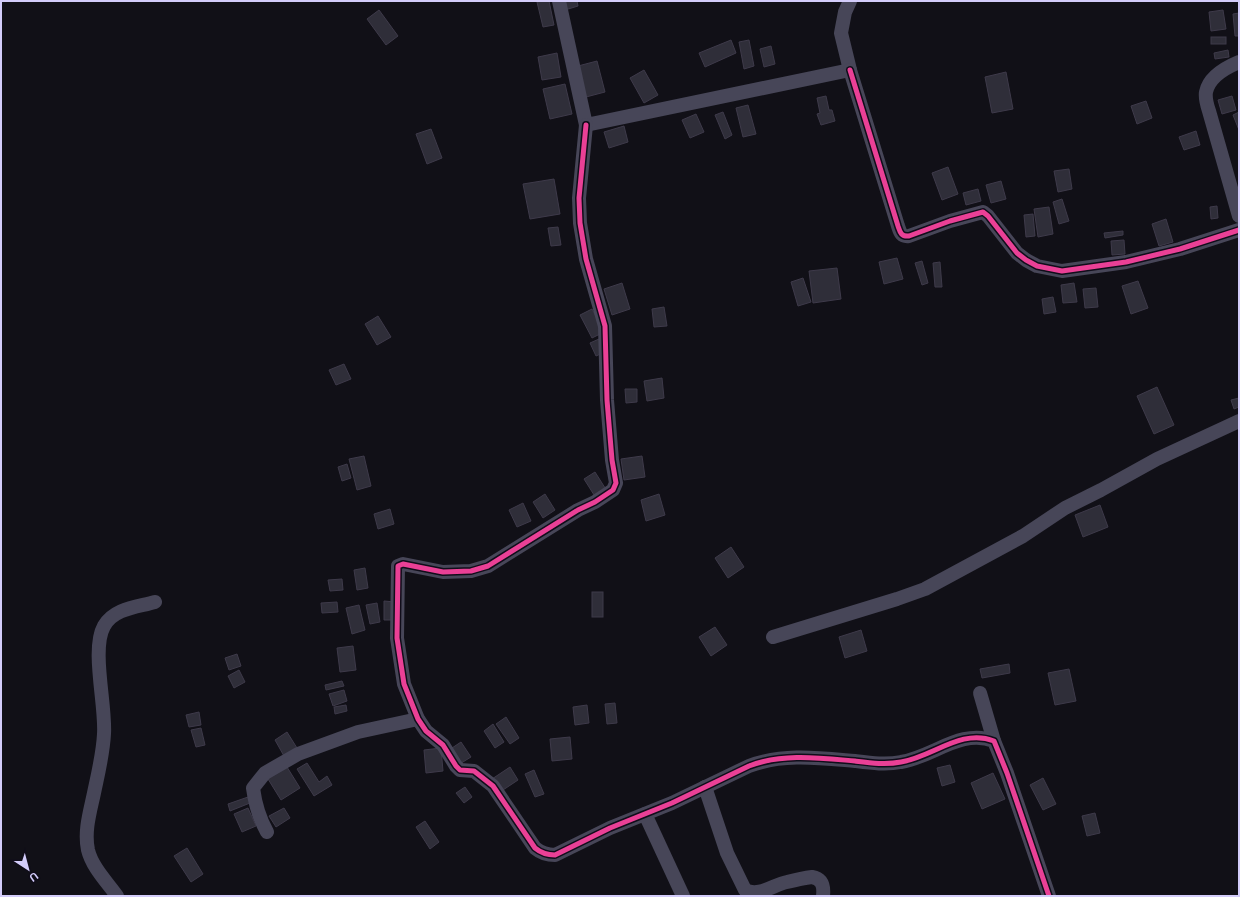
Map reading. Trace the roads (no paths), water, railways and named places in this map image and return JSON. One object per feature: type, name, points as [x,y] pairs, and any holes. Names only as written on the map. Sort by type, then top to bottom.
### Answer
[{"type":"street","points":[[559,1],[586,125],[579,198],[580,223],[586,258],[605,326],[607,400],[612,460],[616,483],[613,490],[595,502],[578,510],[488,566],[471,571],[443,572],[403,564],[398,566],[397,638],[404,684],[418,720],[426,731],[443,745],[460,770],[474,771],[493,786],[534,848],[543,853],[556,855],[610,828],[645,814],[749,766],[769,760],[799,757],[891,764],[912,760],[964,738],[978,736],[994,741]]},
{"type":"street","points":[[850,1],[845,12],[841,33],[850,70],[900,234],[909,236],[950,221],[983,212],[988,216],[1018,253],[1026,260],[1037,266],[1062,271],[1126,262],[1180,249],[1239,230]]},
{"type":"street","points":[[1239,62],[1215,77],[1208,87],[1206,98],[1208,111],[1239,216]]},
{"type":"street","points":[[586,125],[850,70]]},
{"type":"street","points":[[773,637],[925,589],[1022,536],[1065,508],[1162,457],[1239,421]]},
{"type":"street","points":[[117,896],[92,861],[88,851],[88,819],[105,733],[99,648],[103,627],[111,618],[122,611],[155,602]]},
{"type":"street","points":[[980,693],[994,741],[1007,773],[1049,896]]},
{"type":"street","points":[[267,832],[262,823],[253,788],[266,773],[298,754],[331,741],[358,732],[418,720]]},
{"type":"street","points":[[705,787],[727,853],[744,890],[750,893],[756,893],[786,882],[812,877],[816,878],[822,883],[824,888],[823,896]]},
{"type":"street","points":[[645,814],[683,896]]}]
